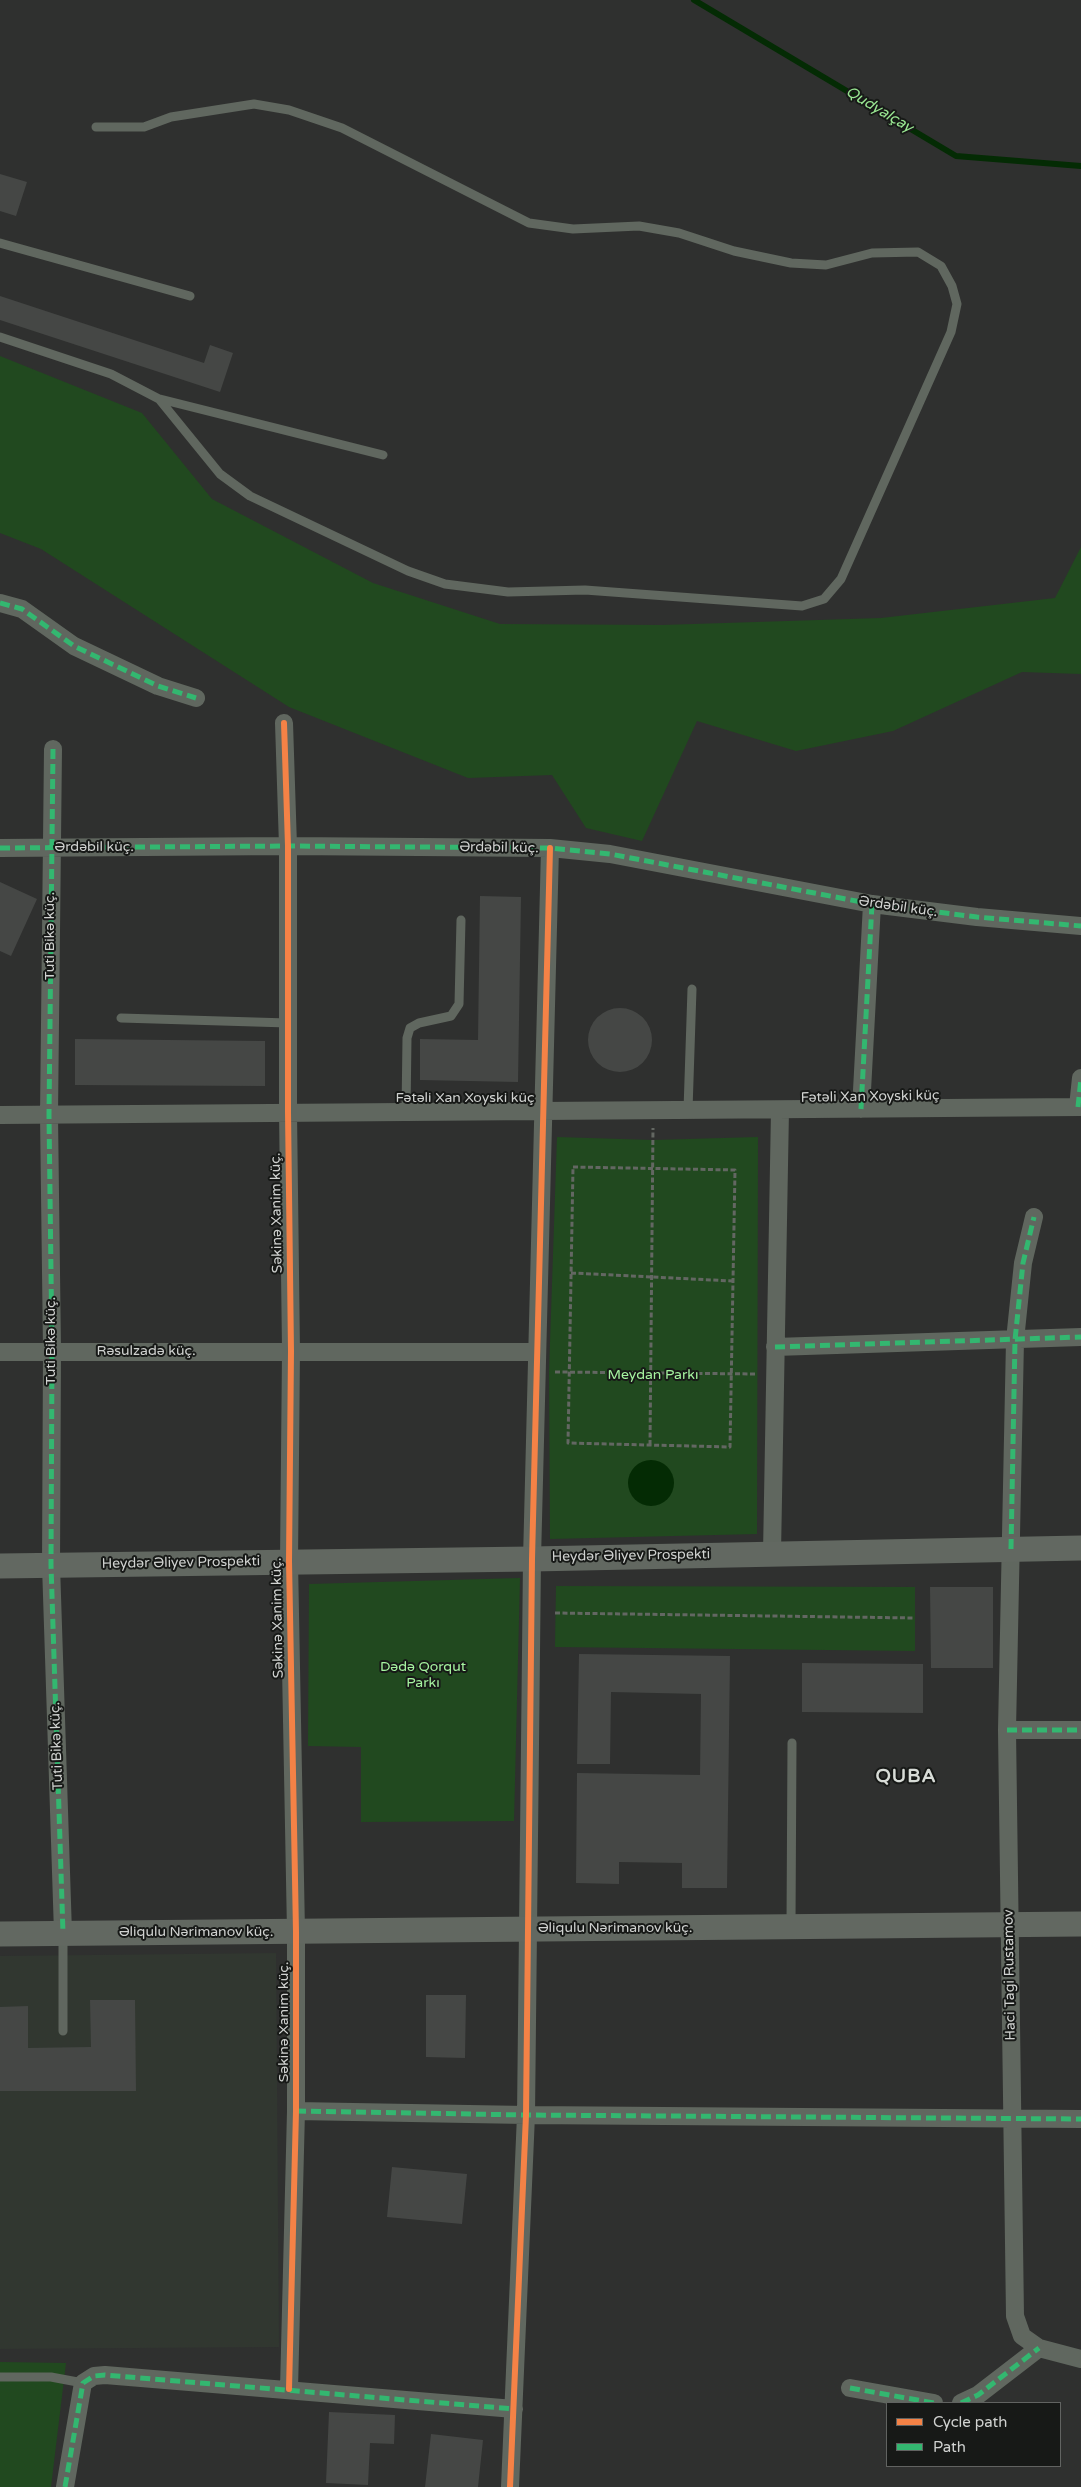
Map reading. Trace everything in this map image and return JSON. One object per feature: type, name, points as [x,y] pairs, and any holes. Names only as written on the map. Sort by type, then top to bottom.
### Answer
[{"type":"street","points":[[0,603],[22,609],[74,646],[90,654],[158,686],[196,698]]},
{"type":"street","name":"Səkinə Xanim küç.","points":[[284,723],[288,846],[288,1112],[291,1352],[289,1561],[296,1932],[296,2111],[289,2389]]},
{"type":"street","name":"Tuti Bikə küç.","points":[[53,749],[49,1115],[52,1350],[51,1565],[63,1932]]},
{"type":"street","name":"Ərdəbil küç.","points":[[0,848],[288,846],[550,848],[610,854],[872,904],[977,917],[1081,926]]},
{"type":"street","points":[[510,2487],[526,2115],[532,1559],[550,848]]},
{"type":"street","points":[[861,1109],[872,904]]},
{"type":"street","points":[[1080,1107],[1081,1078]]},
{"type":"street","name":"Fətəli Xan Xoyski küç","points":[[0,1115],[1080,1107]]},
{"type":"street","points":[[772,1553],[780,1110]]},
{"type":"street","name":"Haci Tagi Rustamov","points":[[1034,1217],[1022,1263],[1015,1340],[1007,1730],[1015,2316],[1022,2336],[1039,2348],[1081,2359]]},
{"type":"street","points":[[775,1347],[1081,1337]]},
{"type":"street","name":"Rəsulzadə küç.","points":[[0,1352],[52,1350],[537,1352]]},
{"type":"street","name":"Heydər Əliyev Prospekti","points":[[0,1566],[532,1559],[1081,1548]]},
{"type":"street","points":[[1007,1730],[1081,1730]]},
{"type":"street","name":"Əliqulu Nərimanov küç.","points":[[0,1934],[1081,1924]]},
{"type":"street","points":[[296,2111],[526,2115],[1081,2119]]},
{"type":"street","points":[[963,2402],[978,2395],[1039,2348]]},
{"type":"street","points":[[64,2487],[83,2383],[94,2376],[105,2375],[289,2389],[514,2409]]},
{"type":"street","points":[[850,2388],[928,2402]]},
{"type":"lane","points":[[96,127],[144,127],[171,117],[254,104],[290,110],[342,128],[530,222],[573,229],[639,226],[679,234],[734,251],[791,263],[826,265],[872,253],[918,252],[941,266],[952,286],[957,304],[951,332],[841,579],[824,599],[802,606],[585,590],[508,592],[445,584],[408,571],[250,496],[220,474],[159,399]]},
{"type":"lane","points":[[0,243],[190,296]]},
{"type":"lane","points":[[0,337],[111,374],[159,399],[383,455]]},
{"type":"lane","points":[[406,1111],[407,1038],[410,1028],[419,1023],[451,1016],[459,1004],[461,920]]},
{"type":"lane","points":[[688,1110],[692,989]]},
{"type":"lane","points":[[121,1018],[288,1023]]},
{"type":"lane","points":[[791,1927],[792,1743]]},
{"type":"lane","points":[[63,1932],[63,2031]]},
{"type":"lane","points":[[0,2377],[52,2377],[83,2383]]},
{"type":"path","points":[[650,1445],[653,1110]]},
{"type":"path","points":[[573,1167],[735,1170],[730,1447],[568,1443],[571,1273],[573,1167]]},
{"type":"path","points":[[571,1273],[652,1279],[733,1281]]},
{"type":"path","points":[[537,1372],[774,1375]]},
{"type":"path","points":[[556,1613],[915,1618]]},
{"type":"shaded area","points":[[656,1460],[668,1466],[673,1474],[673,1492],[668,1500],[660,1505],[646,1506],[634,1500],[629,1492],[628,1478],[634,1466],[642,1461]]},
{"type":"shaded area","points":[[276,1953],[279,2347],[0,2349],[0,1956]]},
{"type":"green space","points":[[0,356],[142,413],[212,499],[373,583],[500,624],[662,625],[881,618],[1055,598],[1081,547],[1081,674],[1022,672],[893,731],[796,751],[697,721],[642,841],[586,828],[552,775],[468,778],[289,707],[41,549],[0,533]]},
{"type":"green space","name":"Meydan Parkı","points":[[557,1137],[653,1140],[758,1137],[757,1534],[550,1539],[549,1372]]},
{"type":"green space","name":"Dədə Qorqut Parkı","points":[[520,1578],[514,1821],[361,1822],[361,1747],[308,1746],[309,1584]]},
{"type":"green space","points":[[556,1586],[915,1587],[915,1651],[555,1647]]},
{"type":"green space","points":[[0,2362],[66,2363],[51,2487],[0,2487]]},
{"type":"building","points":[[0,174],[27,182],[16,216],[0,211]]},
{"type":"building","points":[[0,296],[204,363],[210,345],[233,353],[220,392],[0,320]]},
{"type":"building","points":[[0,882],[37,899],[11,956],[0,951]]},
{"type":"building","points":[[480,896],[521,897],[518,1082],[420,1080],[420,1039],[478,1040]]},
{"type":"building","points":[[614,1008],[626,1008],[643,1017],[650,1028],[652,1040],[650,1052],[643,1063],[626,1072],[614,1072],[602,1067],[593,1058],[588,1046],[588,1034],[593,1022],[602,1013]]},
{"type":"building","points":[[75,1039],[265,1041],[265,1086],[75,1085]]},
{"type":"building","points":[[930,1587],[993,1587],[993,1668],[931,1668]]},
{"type":"building","points":[[579,1654],[730,1656],[727,1888],[682,1888],[682,1863],[619,1862],[619,1884],[576,1883],[577,1773],[700,1775],[701,1694],[611,1692],[610,1764],[577,1764]]},
{"type":"building","points":[[802,1663],[923,1664],[923,1713],[802,1712]]},
{"type":"building","points":[[426,1995],[466,1995],[465,2058],[426,2057]]},
{"type":"building","points":[[90,2000],[135,2000],[136,2091],[0,2091],[0,2007],[28,2006],[28,2048],[91,2047]]},
{"type":"building","points":[[392,2167],[467,2174],[462,2224],[387,2217]]},
{"type":"building","points":[[329,2412],[395,2415],[394,2444],[370,2443],[368,2485],[326,2483]]},
{"type":"building","points":[[431,2434],[483,2440],[478,2487],[425,2487]]},
{"type":"waterway","name":"Qudyalçay","points":[[694,0],[956,156],[1081,166]]},
{"type":"marked path","points":[[0,603],[22,609],[74,646],[158,686],[196,698]]},
{"type":"marked path","points":[[53,749],[49,1115],[52,1350],[51,1565],[63,1933]]},
{"type":"marked path","points":[[0,848],[288,846],[550,848],[610,854],[872,904],[977,917],[1081,926]]},
{"type":"marked path","points":[[861,1109],[872,904]]},
{"type":"marked path","points":[[1078,1107],[1081,1078]]},
{"type":"marked path","points":[[1011,1549],[1015,1340],[1023,1263],[1034,1217]]},
{"type":"marked path","points":[[775,1347],[1081,1337]]},
{"type":"marked path","points":[[1007,1730],[1081,1730]]},
{"type":"marked path","points":[[296,2111],[526,2115],[1081,2119]]},
{"type":"marked path","points":[[963,2402],[978,2395],[1039,2348]]},
{"type":"marked path","points":[[65,2487],[83,2383],[94,2376],[105,2375],[514,2409]]},
{"type":"marked path","points":[[850,2388],[928,2402]]},
{"type":"cycle path","points":[[284,723],[288,846],[288,1112],[291,1351],[289,1561],[296,1932],[296,2111],[289,2389]]},
{"type":"cycle path","points":[[510,2487],[526,2115],[532,1559],[550,848]]},
{"type":"district","name":"QUBA","points":[[906,1777]]}]
